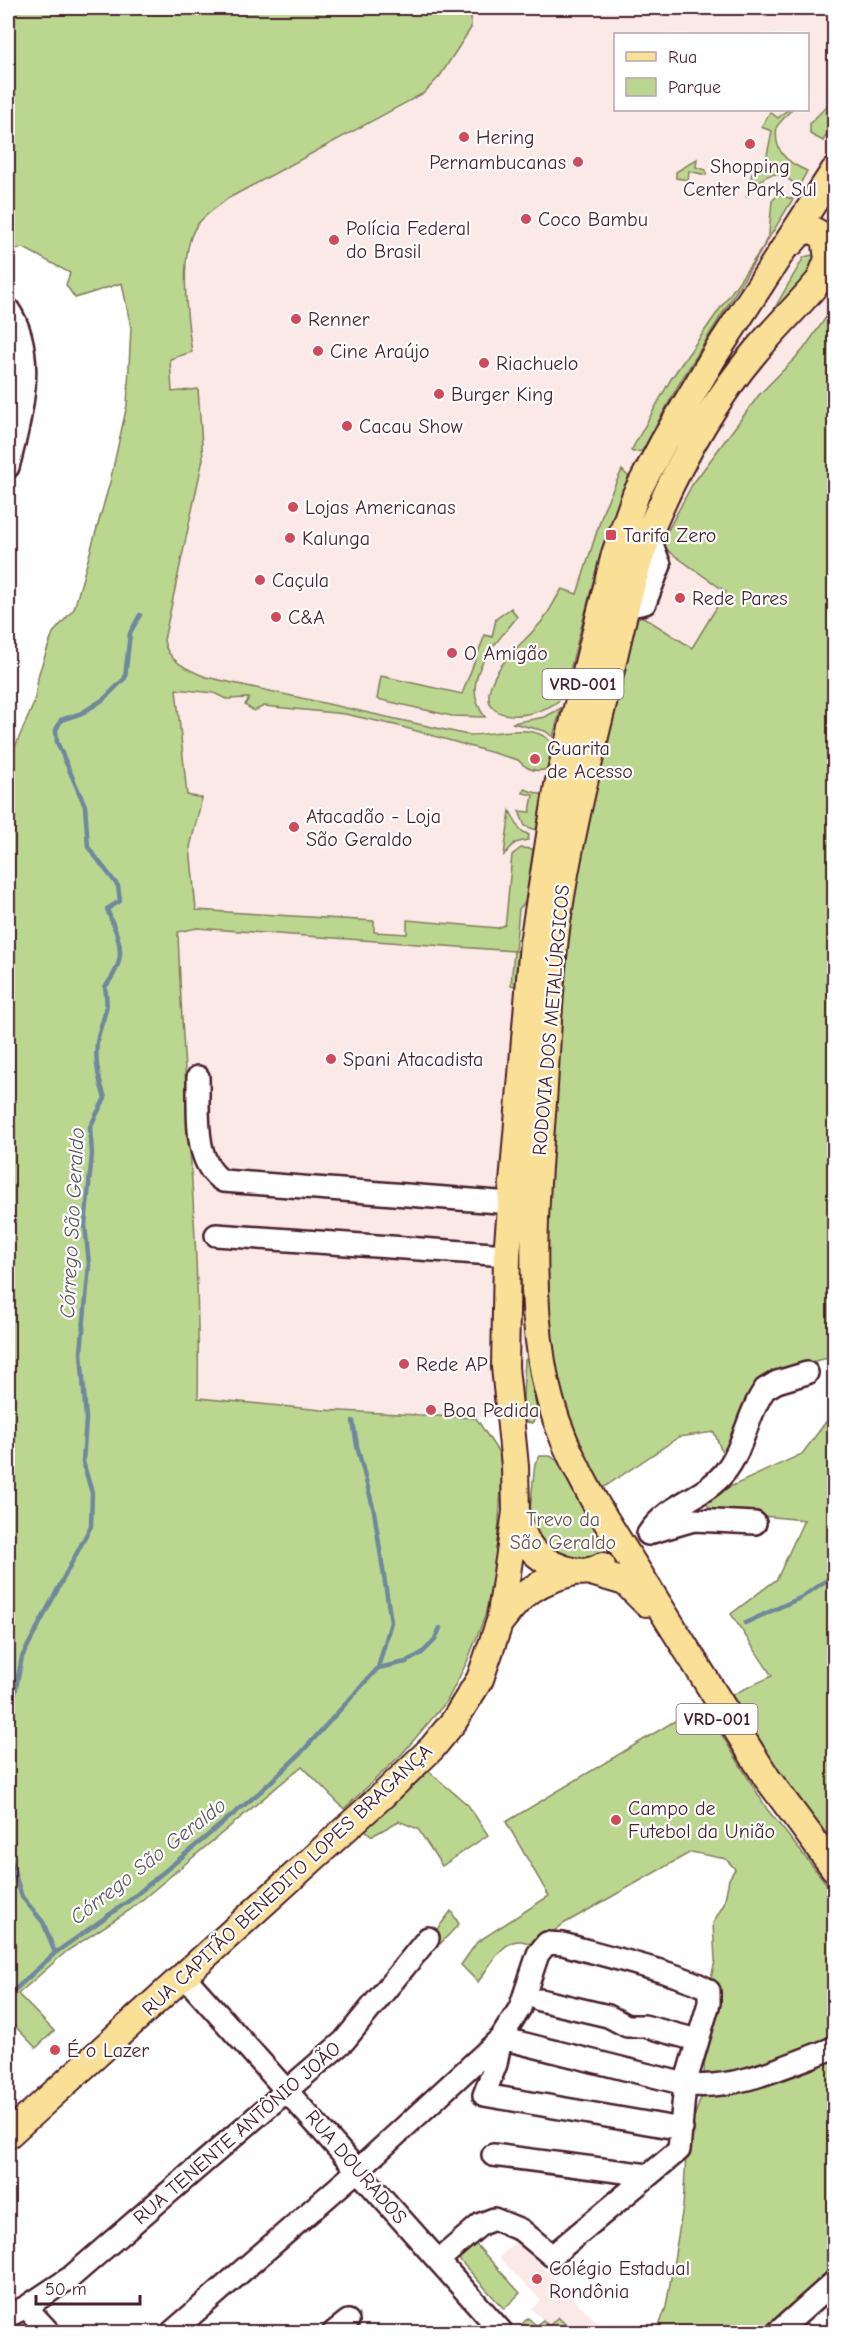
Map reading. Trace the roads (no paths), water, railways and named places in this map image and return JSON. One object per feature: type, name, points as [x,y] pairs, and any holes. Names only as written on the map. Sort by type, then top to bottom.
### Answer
[{"type":"main road","name":"RUA CAPITÃO BENEDITO LOPES BRAGANÇA","points":[[8,2135],[432,1748],[454,1721],[480,1679],[501,1621],[516,1512],[515,1466],[506,1367],[507,1255],[532,954],[550,827],[615,554],[636,494],[664,441],[716,353],[834,171]]},
{"type":"main road","points":[[786,248],[805,230],[815,230],[825,237],[828,259],[817,285]]},
{"type":"main road","name":"RODOVIA DOS METALÚRGICOS","points":[[834,262],[817,285],[755,352],[716,406],[684,460],[648,535],[626,607],[574,821],[557,924],[536,1201],[534,1273],[538,1338],[548,1392],[564,1442],[586,1487],[767,1778],[834,1868]]},
{"type":"main road","name":"RUA CAPITÃO BENEDITO LOPES BRAGANÇA","points":[[516,1512],[526,1541],[537,1556],[545,1562],[581,1572]]},
{"type":"main road","points":[[581,1572],[596,1570],[623,1548]]},
{"type":"main road","name":"RUA CAPITÃO BENEDITO LOPES BRAGANÇA","points":[[501,1621],[531,1587],[549,1578],[581,1572]]},
{"type":"main road","name":"VRD-001","points":[[581,1572],[625,1582],[643,1598],[764,1796],[802,1849],[834,1886]]},
{"type":"street","points":[[8,309],[21,336],[15,379],[18,422],[8,467]]},
{"type":"street","points":[[198,1077],[199,1126],[204,1155],[209,1169],[223,1182],[511,1203]]},
{"type":"street","points":[[216,1235],[507,1255]]},
{"type":"street","points":[[648,1534],[655,1523],[671,1509],[722,1476],[765,1389],[777,1382],[807,1373]]},
{"type":"street","points":[[623,1548],[648,1534],[694,1520],[755,1523]]},
{"type":"street","name":"RUA TENENTE ANTÔNIO JOÃO","points":[[8,2326],[17,2311],[77,2272],[344,2041],[428,1938]]},
{"type":"street","points":[[172,2332],[358,2170],[501,2038],[520,2008],[538,1954],[547,1943],[563,1944],[704,1986],[709,1991],[709,2003],[685,2084],[680,2140],[648,2175],[552,2256],[515,2226],[494,2219],[481,2224],[439,2260]]},
{"type":"street","name":"RUA DOURADOS","points":[[184,1976],[502,2332]]},
{"type":"street","points":[[540,2000],[608,2016],[627,2026],[644,2026],[697,2040]]},
{"type":"street","points":[[501,2038],[685,2084],[704,2086],[730,2082],[834,2048]]},
{"type":"street","points":[[501,2038],[496,2064],[484,2095],[680,2140]]},
{"type":"street","points":[[494,2155],[648,2175]]},
{"type":"street","points":[[778,2332],[834,2282]]},
{"type":"street","points":[[17,2311],[49,2332]]},
{"type":"waterway","name":"Córrego São Geraldo","points":[[8,1707],[15,1693],[22,1657],[91,1526],[92,1493],[83,1462],[86,1419],[81,1352],[89,1265],[85,1225],[92,1154],[90,1127],[105,1098],[97,1066],[96,1049],[106,1006],[105,987],[113,976],[120,958],[116,931],[107,909],[120,901],[118,886],[88,847],[85,806],[57,742],[56,730],[61,720],[82,713],[104,699],[125,678],[130,633],[140,615]]},
{"type":"waterway","points":[[353,1421],[374,1511],[391,1622],[378,1668]]},
{"type":"waterway","points":[[745,1623],[802,1597],[834,1575]]},
{"type":"waterway","name":"Córrego São Geraldo","points":[[8,1996],[55,1953],[130,1900],[260,1792],[300,1754],[378,1668],[406,1662],[422,1653],[434,1641],[440,1628]]},
{"type":"waterway","name":"Córrego São Geraldo","points":[[8,1852],[22,1897],[43,1922],[55,1953]]},
{"type":"place","name":"Hering","points":[[464,137]]},
{"type":"place","name":"Shopping Center Park Sul","points":[[750,144]]},
{"type":"place","name":"Pernambucanas","points":[[578,162]]},
{"type":"place","name":"Coco Bambu","points":[[526,219]]},
{"type":"place","name":"Polícia Federal do Brasil","points":[[334,240]]},
{"type":"place","name":"Renner","points":[[296,319]]},
{"type":"place","name":"Cine Araújo","points":[[318,351]]},
{"type":"place","name":"Riachuelo","points":[[484,363]]},
{"type":"place","name":"Burger King","points":[[439,394]]},
{"type":"place","name":"Cacau Show","points":[[347,426]]},
{"type":"place","name":"Lojas Americanas","points":[[293,507]]},
{"type":"place","name":"Tarifa Zero","points":[[611,535]]},
{"type":"place","name":"Kalunga","points":[[290,538]]},
{"type":"place","name":"Caçula","points":[[260,580]]},
{"type":"place","name":"Rede Pares","points":[[680,598]]},
{"type":"place","name":"C&A","points":[[276,617]]},
{"type":"place","name":"O Amigão","points":[[452,653]]},
{"type":"place","name":"Guarita de Acesso","points":[[535,759]]},
{"type":"place","name":"Atacadão - Loja São Geraldo","points":[[294,827]]},
{"type":"place","name":"Spani Atacadista","points":[[331,1059]]},
{"type":"place","name":"Rede AP","points":[[404,1364]]},
{"type":"place","name":"Boa Pedida","points":[[431,1410]]},
{"type":"place","name":"Campo de Futebol da União","points":[[616,1820]]},
{"type":"place","name":"É o Lazer","points":[[55,2050]]},
{"type":"place","name":"Colégio Estadual Rondônia","points":[[537,2279]]},
{"type":"park label","name":"Trevo da São Geraldo","points":[[563,1530]]}]
